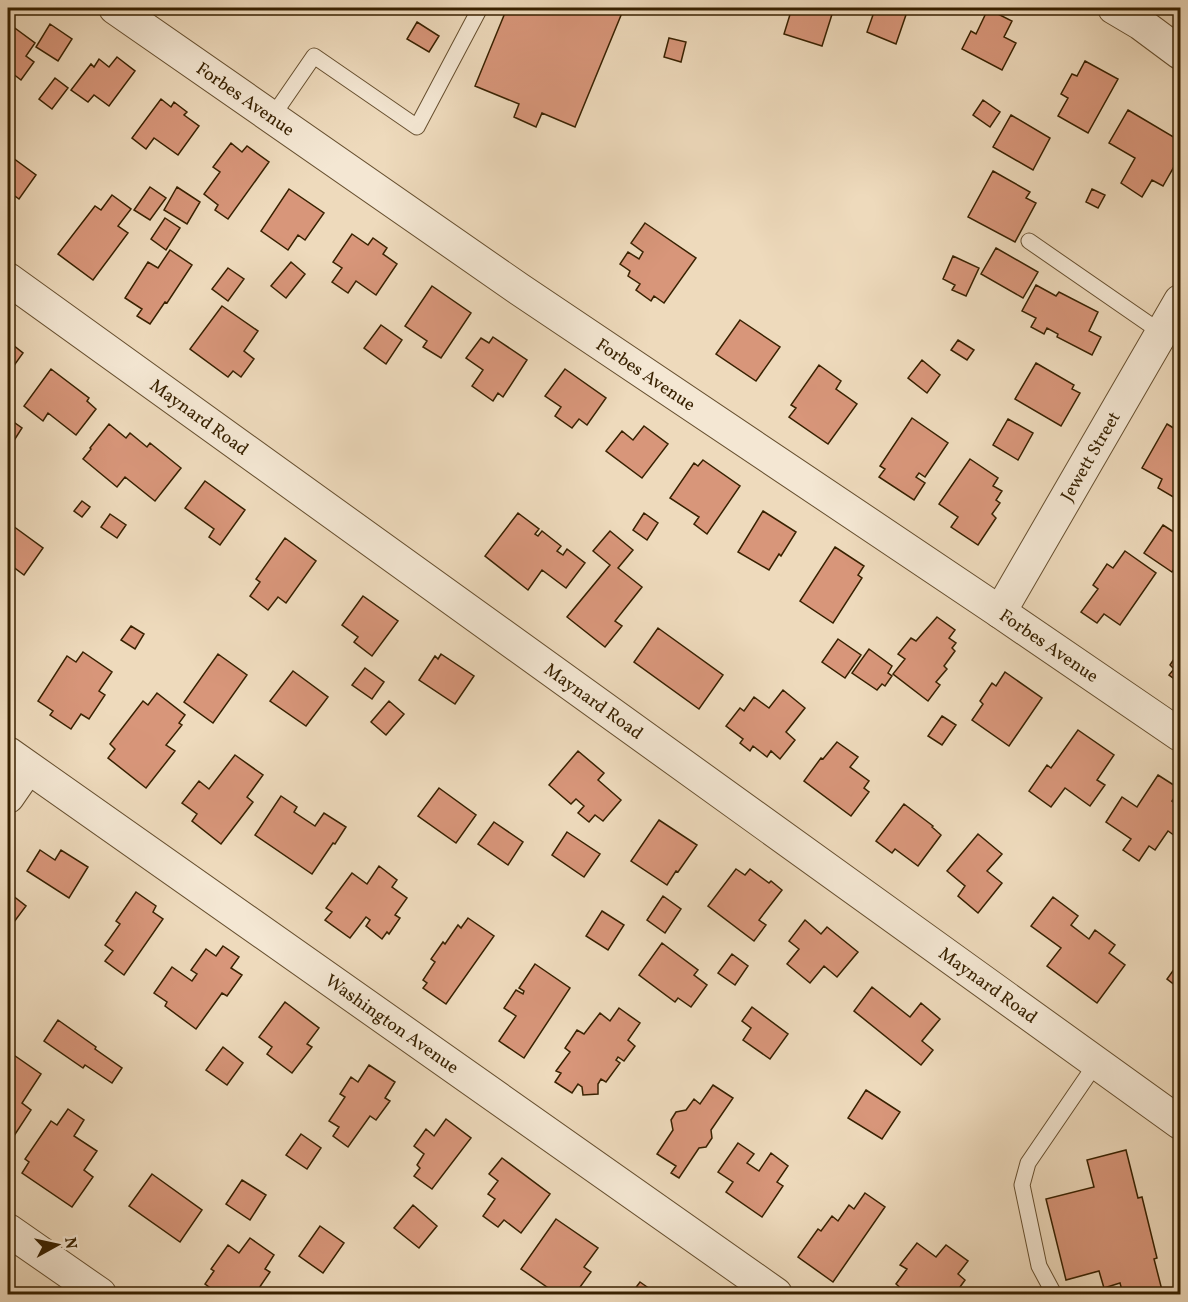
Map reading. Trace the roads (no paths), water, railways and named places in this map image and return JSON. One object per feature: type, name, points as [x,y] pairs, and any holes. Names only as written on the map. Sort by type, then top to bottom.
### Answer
[{"type":"street","name":"Forbes Avenue","points":[[114,8],[528,296],[1180,735]]},
{"type":"street","points":[[1114,8],[1141,24],[1180,53]]},
{"type":"street","name":"Maynard Road","points":[[8,279],[1180,1122]]},
{"type":"street","name":"Jewett Street","points":[[1000,612],[1180,301]]},
{"type":"street","points":[[8,797],[18,760]]},
{"type":"street","name":"Washington Avenue","points":[[18,760],[776,1294]]},
{"type":"street","points":[[8,1230],[100,1294]]},
{"type":"lane","points":[[272,117],[314,56],[417,127],[480,8]]},
{"type":"lane","points":[[1029,241],[1162,333]]},
{"type":"lane","points":[[1054,1294],[1039,1266],[1022,1185],[1028,1163],[1096,1062]]}]
